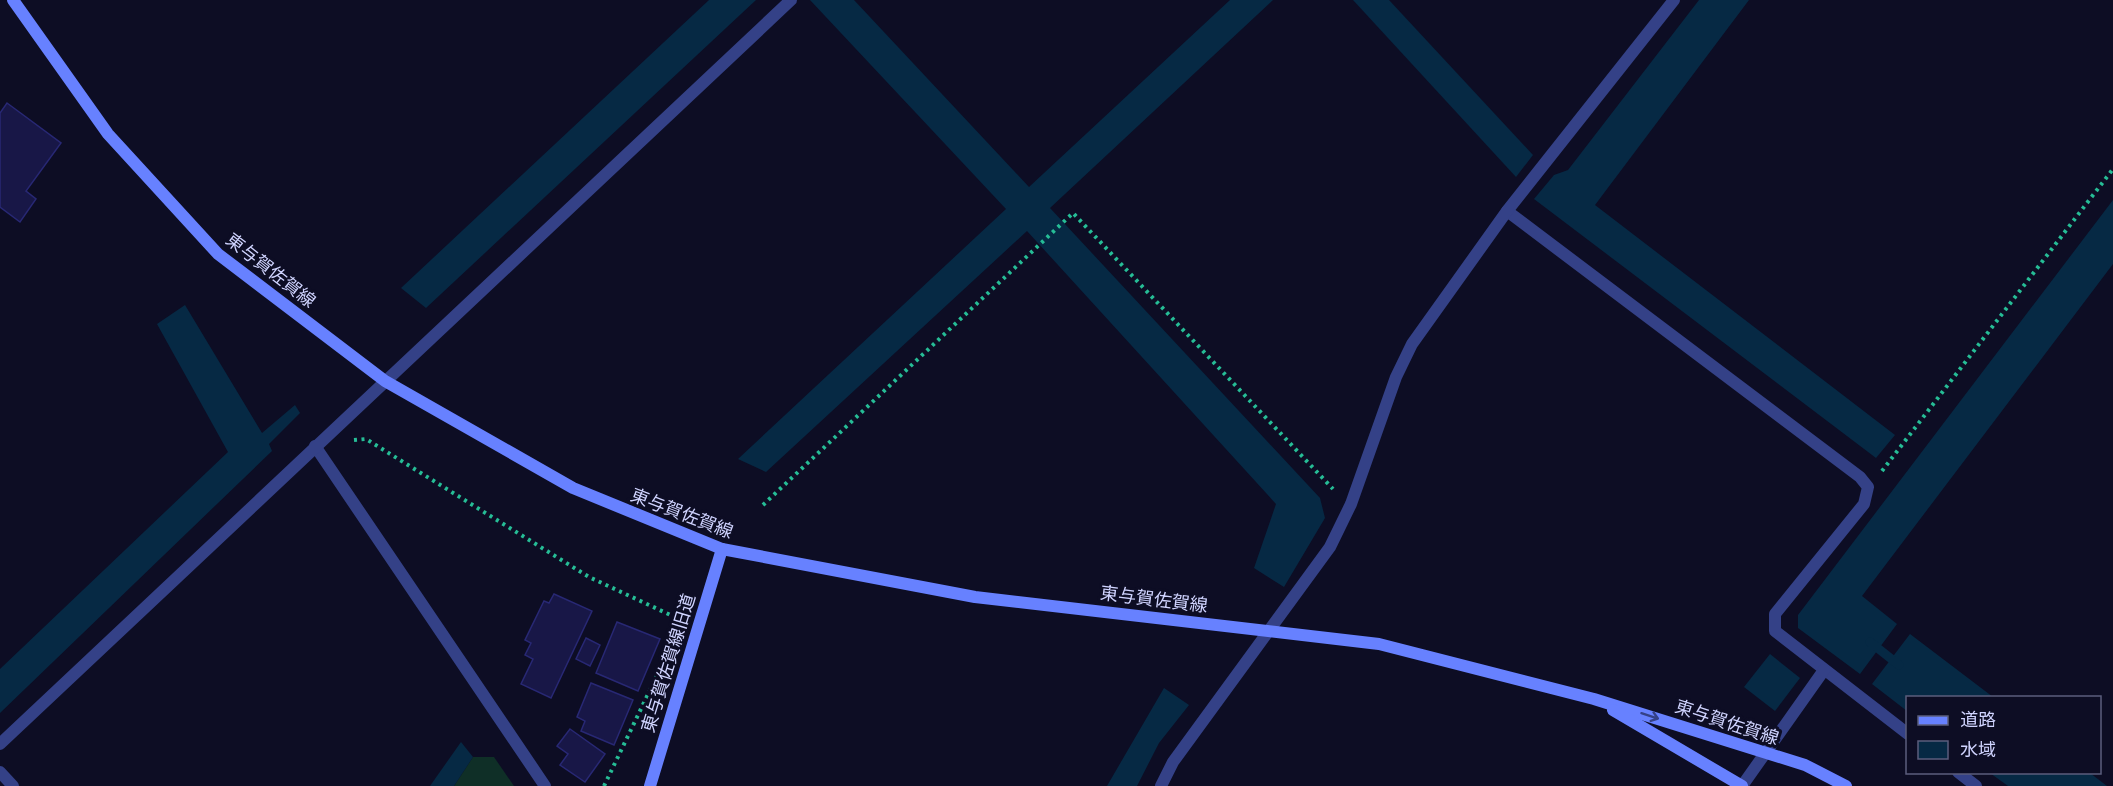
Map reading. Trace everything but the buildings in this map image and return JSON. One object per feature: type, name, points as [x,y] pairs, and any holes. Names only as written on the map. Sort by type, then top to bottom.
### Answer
[{"type":"main road","name":"東与賀佐賀線","points":[[13,0],[108,134],[218,254],[385,381],[573,488],[722,549],[975,597],[1379,644],[1594,699],[1805,765],[1846,786]]},
{"type":"main road","name":"東与賀佐賀線旧道","points":[[650,786],[722,549]]},
{"type":"main road","name":"東与賀佐賀線","points":[[1594,699],[1742,786]]},
{"type":"street","points":[[0,744],[791,0]]},
{"type":"street","points":[[1161,786],[1173,762],[1330,547],[1351,504],[1396,376],[1412,344],[1507,211],[1674,0]]},
{"type":"street","points":[[1507,211],[1860,477],[1868,487],[1864,504],[1775,614],[1776,631],[1906,732]]},
{"type":"street","points":[[315,446],[545,786]]},
{"type":"street","points":[[1742,786],[1824,670]]},
{"type":"street","points":[[0,772],[13,786]]},
{"type":"street","points":[[1961,774],[1976,786]]},
{"type":"path","points":[[1868,487],[1905,444],[2113,169]]},
{"type":"path","points":[[763,505],[1073,213],[1324,482],[1351,504]]},
{"type":"path","points":[[315,446],[366,439],[589,577],[660,608],[683,621]]},
{"type":"path","points":[[604,786],[663,662]]},
{"type":"green space","points":[[473,757],[494,757],[514,786],[454,786]]},
{"type":"water","points":[[709,0],[756,0],[426,308],[401,288]]},
{"type":"water","points":[[810,0],[854,0],[1029,187],[1230,0],[1273,0],[1050,208],[1320,498],[1325,518],[1284,587],[1254,568],[1276,504],[1027,231],[766,472],[738,459],[1006,209]]},
{"type":"water","points":[[1353,0],[1389,0],[1533,155],[1516,177]]},
{"type":"water","points":[[1699,0],[1749,0],[1595,205],[1895,435],[1876,458],[1534,199],[1554,175],[1568,170]]},
{"type":"water","points":[[2113,200],[2113,264],[1862,596],[1897,624],[1860,674],[1798,628],[1798,615]]},
{"type":"water","points":[[185,305],[262,433],[295,405],[300,413],[269,444],[272,451],[0,713],[0,669],[228,452],[157,324]]},
{"type":"water","points":[[1910,634],[1992,696],[1906,696],[1906,710],[1872,684]]},
{"type":"water","points":[[1770,654],[1800,678],[1775,711],[1744,687]]},
{"type":"water","points":[[1164,688],[1189,705],[1159,743],[1137,786],[1107,786]]},
{"type":"water","points":[[461,742],[473,757],[454,786],[430,786]]},
{"type":"water","points":[[1991,774],[2091,774],[2107,786],[2008,786]]},
{"type":"waterway","points":[[1870,642],[1899,665]]}]
